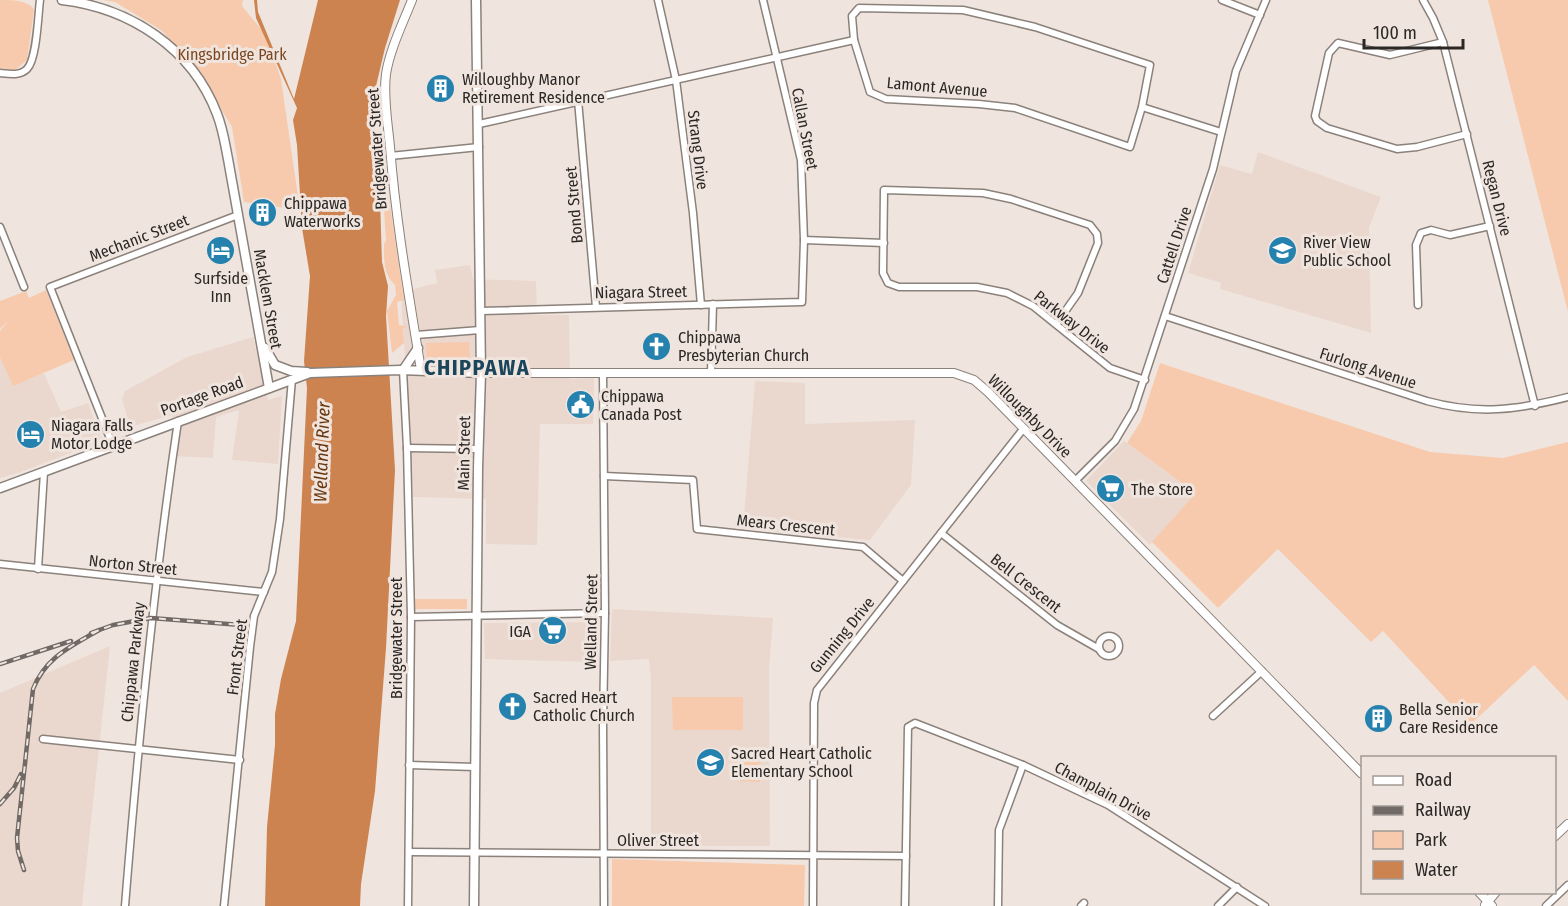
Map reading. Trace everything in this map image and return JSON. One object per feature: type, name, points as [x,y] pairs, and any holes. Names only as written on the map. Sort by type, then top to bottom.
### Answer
[{"type":"main road","name":"Macklem Street","points":[[62,0],[94,6],[128,18],[153,33],[186,63],[204,87],[222,128],[269,388]]},
{"type":"main road","name":"Main Street","points":[[474,906],[478,449],[481,373],[476,0]]},
{"type":"main road","points":[[257,324],[270,359],[275,365],[292,375]]},
{"type":"main road","points":[[402,370],[418,348]]},
{"type":"main road","name":"Portage Road","points":[[0,488],[269,388],[292,375],[402,370],[481,373]]},
{"type":"street","points":[[0,73],[20,73],[30,65],[40,0]]},
{"type":"street","name":"Bridgewater Street","points":[[412,0],[386,75],[390,156],[398,236],[422,370]]},
{"type":"street","name":"Strang Drive","points":[[658,0],[676,80],[693,213],[701,305]]},
{"type":"street","name":"Callan Street","points":[[763,0],[801,160],[804,240],[802,302]]},
{"type":"street","points":[[1222,0],[1260,15]]},
{"type":"street","name":"Cattell Drive","points":[[1075,481],[1120,434],[1134,409],[1213,169],[1236,71],[1266,0]]},
{"type":"street","name":"Regan Drive","points":[[1423,0],[1443,42],[1536,405]]},
{"type":"street","points":[[479,124],[854,40],[852,16],[859,8],[963,10],[1035,27],[1150,65],[1142,107],[1221,132]]},
{"type":"street","name":"Lamont Avenue","points":[[854,40],[870,92],[886,99],[1015,108],[1130,147],[1142,107]]},
{"type":"street","points":[[1443,42],[1390,55],[1377,54],[1338,43],[1329,53],[1315,116],[1317,121],[1327,128],[1397,149],[1417,147],[1467,134]]},
{"type":"street","name":"Bond Street","points":[[578,100],[596,307]]},
{"type":"street","points":[[390,156],[479,147]]},
{"type":"street","points":[[804,240],[884,243],[884,190],[990,194],[1090,225],[1097,234],[1098,243],[1078,293],[1057,323]]},
{"type":"street","name":"Mechanic Street","points":[[113,446],[51,287],[238,214]]},
{"type":"street","points":[[1418,305],[1416,245],[1421,232],[1431,230],[1450,235],[1490,226]]},
{"type":"street","points":[[0,227],[24,287]]},
{"type":"street","name":"Parkway Drive","points":[[884,243],[883,273],[884,278],[891,285],[995,289],[1025,300],[1057,323],[1110,368],[1145,380]]},
{"type":"street","name":"Niagara Street","points":[[481,311],[802,302]]},
{"type":"street","points":[[711,373],[713,304]]},
{"type":"street","name":"Furlong Avenue","points":[[1165,316],[1440,405],[1481,411],[1536,405],[1568,398]]},
{"type":"street","points":[[416,335],[480,330]]},
{"type":"street","name":"Bridgewater Street","points":[[402,370],[407,448],[411,617],[408,906]]},
{"type":"street","name":"Willoughby Drive","points":[[481,373],[962,374],[981,386],[1024,428],[1361,773]]},
{"type":"street","name":"Welland Street","points":[[603,374],[604,906]]},
{"type":"street","name":"Front Street","points":[[224,906],[240,760],[249,647],[254,616],[272,572],[280,519],[292,375]]},
{"type":"street","name":"Chippawa Parkway","points":[[125,906],[137,748],[155,581],[178,421]]},
{"type":"street","name":"Gunning Drive","points":[[813,906],[815,695],[820,685],[1024,428]]},
{"type":"street","points":[[407,448],[478,449]]},
{"type":"street","points":[[38,568],[44,472]]},
{"type":"street","name":"Mears Crescent","points":[[604,476],[693,480],[697,529],[863,548],[903,581]]},
{"type":"street","name":"Bell Crescent","points":[[940,533],[1052,621],[1100,649]]},
{"type":"street","name":"Norton Street","points":[[0,564],[264,591]]},
{"type":"street","points":[[411,617],[605,613]]},
{"type":"street","points":[[1213,716],[1262,671]]},
{"type":"street","name":"Champlain Drive","points":[[906,856],[908,727],[915,723],[1023,765],[1114,809],[1265,906]]},
{"type":"street","points":[[43,739],[240,760]]},
{"type":"street","points":[[409,765],[475,767]]},
{"type":"street","points":[[998,906],[999,830],[1023,765]]},
{"type":"street","points":[[1556,835],[1568,824]]},
{"type":"street","name":"Oliver Street","points":[[409,852],[906,856]]},
{"type":"street","points":[[905,906],[906,856]]},
{"type":"street","points":[[1546,906],[1568,885]]},
{"type":"street","points":[[1218,906],[1237,887]]},
{"type":"shaded area","name":"River View Public School","points":[[1258,152],[1381,197],[1369,228],[1371,333],[1220,289],[1221,283],[1188,273],[1220,165],[1252,174]]},
{"type":"shaded area","points":[[470,265],[473,279],[536,281],[537,315],[569,315],[570,379],[594,378],[593,424],[540,424],[537,545],[486,544],[486,499],[413,497],[401,292],[437,283],[435,270]]},
{"type":"shaded area","points":[[253,337],[268,400],[282,396],[278,464],[232,460],[239,410],[216,417],[213,458],[173,456],[177,429],[172,415],[130,427],[122,399],[125,391],[187,357]]},
{"type":"shaded area","points":[[0,353],[17,384],[44,373],[61,412],[88,403],[102,441],[0,478]]},
{"type":"shaded area","points":[[755,381],[805,383],[805,424],[915,420],[911,485],[870,540],[743,529]]},
{"type":"shaded area","points":[[1124,441],[1197,493],[1150,545],[1086,481]]},
{"type":"shaded area","name":"Sacred Heart Catholic Elementary School","points":[[612,609],[773,618],[769,670],[770,846],[651,846],[649,659],[610,661]]},
{"type":"shaded area","points":[[592,622],[592,662],[485,659],[484,623]]},
{"type":"shaded area","points":[[110,646],[82,906],[0,906],[0,693]]},
{"type":"green space","points":[[0,0],[24,2],[34,10],[27,60],[15,70],[0,68]]},
{"type":"green space","name":"Kingsbridge Park","points":[[103,0],[243,0],[242,6],[265,34],[281,79],[300,210],[244,202],[232,127],[194,64],[161,30],[115,2]]},
{"type":"green space","points":[[1488,0],[1568,0],[1568,312]]},
{"type":"green space","points":[[379,135],[382,135],[404,300],[397,302],[399,325],[408,327],[403,328],[404,343],[392,353],[387,311],[396,295],[395,285],[388,276],[384,261],[386,240]]},
{"type":"green space","points":[[46,290],[74,360],[13,386],[0,357],[0,331],[9,320],[0,329],[0,301],[26,291],[29,298]]},
{"type":"green space","points":[[469,342],[470,363],[427,365],[426,343]]},
{"type":"green space","points":[[1160,363],[1430,452],[1503,458],[1568,442],[1568,701],[1534,665],[1470,725],[1383,631],[1371,642],[1278,549],[1218,608],[1152,542],[1196,493],[1127,443],[1141,421]]},
{"type":"green space","points":[[412,599],[467,599],[467,609],[412,609]]},
{"type":"green space","points":[[672,697],[743,697],[743,730],[673,730]]},
{"type":"green space","points":[[740,750],[759,750],[760,782],[740,781]]},
{"type":"green space","points":[[612,859],[805,865],[804,906],[612,906]]},
{"type":"water","name":"Welland River","points":[[254,0],[257,0],[258,12],[294,99],[318,0],[400,0],[376,86],[375,125],[379,167],[382,262],[388,286],[386,316],[395,470],[386,648],[375,791],[361,884],[360,906],[265,906],[267,827],[275,745],[275,714],[281,679],[296,621],[307,388],[304,361],[310,276],[302,228],[297,145],[293,120],[297,108],[256,18]]},
{"type":"railway","points":[[91,633],[113,625],[151,618],[241,625]]},
{"type":"railway","points":[[24,870],[18,851],[17,838],[33,689],[38,678],[52,661],[99,630]]},
{"type":"railway","points":[[0,664],[71,641]]},
{"type":"railway","points":[[0,804],[14,788],[21,774]]},
{"type":"place","name":"Willoughby Manor Retirement Residence","points":[[441,88]]},
{"type":"place","name":"Chippawa Waterworks","points":[[263,212]]},
{"type":"place","name":"Surfside Inn","points":[[221,250]]},
{"type":"place","name":"River View Public School","points":[[1282,251]]},
{"type":"place","name":"Chippawa Presbyterian Church","points":[[657,346]]},
{"type":"place","name":"Chippawa Canada Post","points":[[580,405]]},
{"type":"place","name":"Niagara Falls Motor Lodge","points":[[30,434]]},
{"type":"place","name":"The Store","points":[[1110,489]]},
{"type":"place","name":"IGA","points":[[552,631]]},
{"type":"place","name":"Sacred Heart Catholic Church","points":[[512,706]]},
{"type":"place","name":"Bella Senior Care Residence","points":[[1378,718]]},
{"type":"place","name":"Sacred Heart Catholic Elementary School","points":[[710,762]]},
{"type":"district","name":"CHIPPAWA","points":[[477,367]]}]
